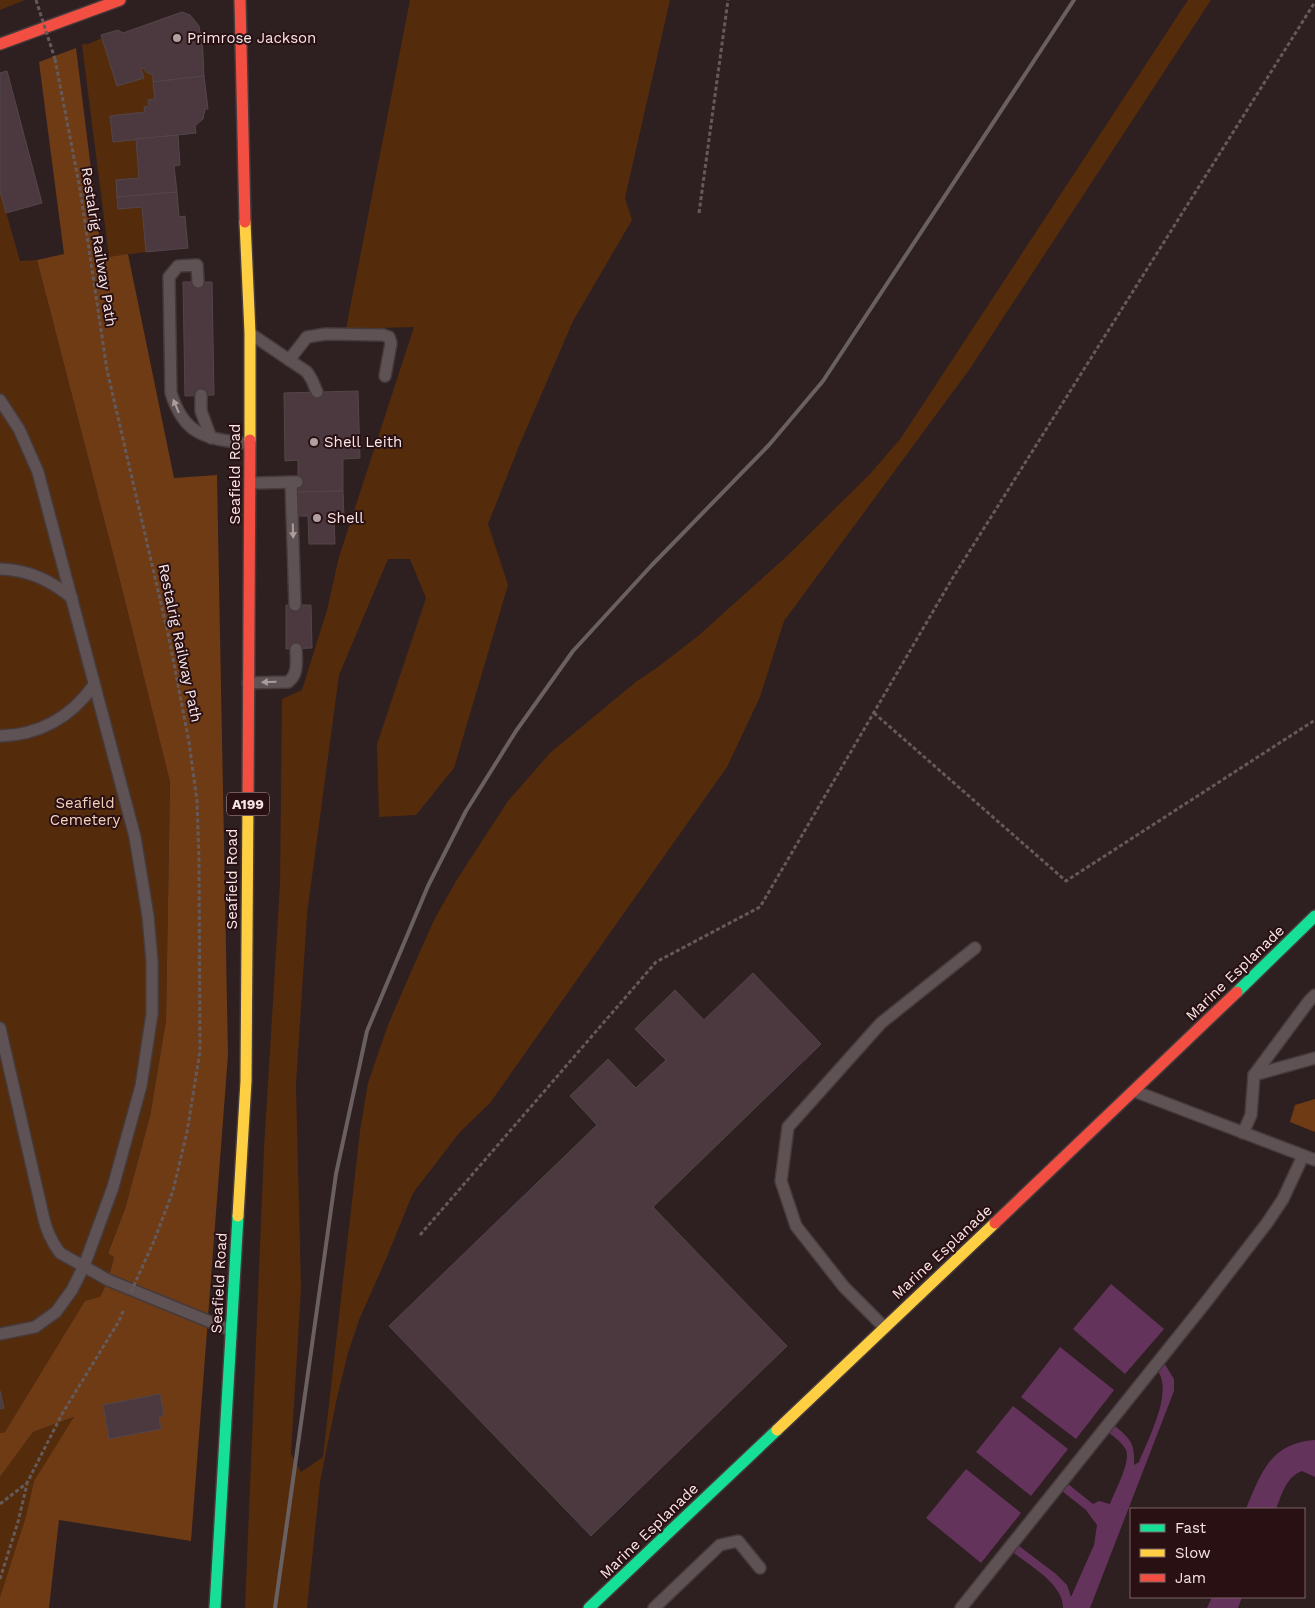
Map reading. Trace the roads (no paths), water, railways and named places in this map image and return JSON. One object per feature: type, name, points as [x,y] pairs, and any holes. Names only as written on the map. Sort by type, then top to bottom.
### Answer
[{"type":"main road","points":[[0,44],[120,0]]},
{"type":"main road","name":"Seafield Road","points":[[215,1608],[246,1081],[250,333],[246,266],[240,0]]},
{"type":"main road","name":"Marine Esplanade","points":[[589,1608],[1134,1091],[1315,916]]},
{"type":"lane","points":[[198,282],[197,265],[178,266],[169,277],[171,392],[175,407],[186,423],[193,429],[211,438],[250,444]]},
{"type":"lane","points":[[250,333],[307,372],[317,392]]},
{"type":"lane","points":[[289,360],[307,337],[326,334],[384,335],[389,338],[391,343],[385,376]]},
{"type":"lane","points":[[201,395],[201,411],[211,438]]},
{"type":"lane","points":[[0,400],[19,429],[38,472],[135,837],[150,938],[152,1000],[152,1014],[141,1086],[113,1187],[84,1266],[72,1290],[56,1312],[35,1327],[0,1334]]},
{"type":"lane","points":[[250,484],[295,482],[295,605]]},
{"type":"lane","points":[[0,569],[30,573],[45,579],[72,598]]},
{"type":"lane","points":[[248,683],[288,682],[296,672],[296,649]]},
{"type":"lane","points":[[0,736],[28,733],[54,723],[77,706],[94,685]]},
{"type":"lane","points":[[884,1327],[844,1287],[796,1226],[781,1181],[788,1127],[881,1022],[975,948]]},
{"type":"lane","points":[[1243,1134],[1251,1115],[1254,1075],[1315,995]]},
{"type":"lane","points":[[0,1028],[46,1229],[60,1253],[108,1280],[232,1330]]},
{"type":"lane","points":[[1254,1075],[1315,1058]]},
{"type":"lane","points":[[1134,1091],[1315,1160]]},
{"type":"lane","points":[[961,1608],[1267,1223],[1283,1199],[1303,1156]]},
{"type":"lane","points":[[654,1608],[720,1545],[738,1541],[760,1568]]},
{"type":"railway","points":[[275,1608],[336,1174],[367,1031],[428,886],[466,811],[516,731],[573,651],[651,566],[769,445],[823,381],[1074,0]]},
{"type":"place","name":"Primrose Jackson","points":[[177,38]]},
{"type":"place","name":"Shell Leith","points":[[314,442]]},
{"type":"place","name":"Shell","points":[[317,518]]},
{"type":"park label","name":"Seafield Cemetery","points":[[85,812]]}]
